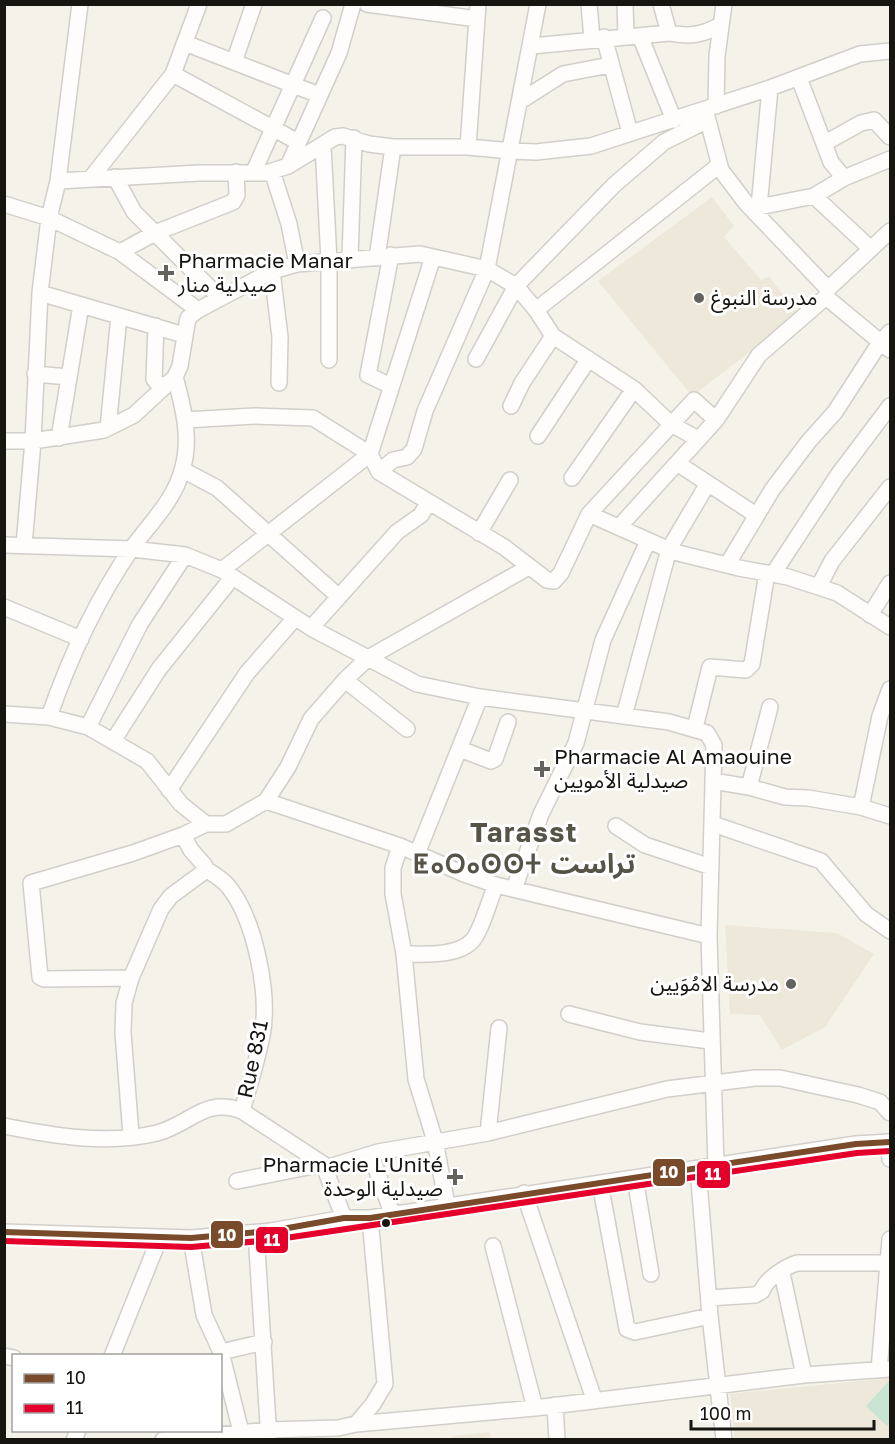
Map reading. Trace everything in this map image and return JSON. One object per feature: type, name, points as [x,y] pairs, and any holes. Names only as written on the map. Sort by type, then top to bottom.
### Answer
[{"type":"street","points":[[24,545],[33,441],[40,293],[49,218],[58,181],[80,4]]},
{"type":"street","points":[[91,178],[172,74],[199,4]]},
{"type":"street","points":[[234,63],[254,4]]},
{"type":"street","points":[[288,166],[339,53],[353,4]]},
{"type":"street","points":[[367,4],[477,12],[468,147]]},
{"type":"street","points":[[379,472],[393,460],[407,457],[414,449],[425,411],[487,269],[532,46],[538,4]]},
{"type":"street","points":[[589,4],[630,133]]},
{"type":"street","points":[[625,4],[633,36],[674,120]]},
{"type":"street","points":[[661,4],[669,33]]},
{"type":"street","points":[[724,4],[710,112],[718,166],[827,293],[885,347]]},
{"type":"street","points":[[254,171],[323,18]]},
{"type":"street","points":[[532,46],[669,33],[686,36],[702,35],[721,25]]},
{"type":"street","points":[[185,43],[319,95]]},
{"type":"street","points":[[58,181],[272,171],[288,166],[334,137],[354,138],[369,144],[393,147],[468,147],[510,152],[536,152],[591,146],[674,120],[710,112],[860,54],[891,51]]},
{"type":"street","points":[[519,102],[563,74],[610,65]]},
{"type":"street","points":[[172,74],[298,142]]},
{"type":"street","points":[[799,78],[831,162],[844,178]]},
{"type":"street","points":[[757,210],[770,88]]},
{"type":"street","points":[[476,359],[516,286],[614,185],[664,142],[710,112]]},
{"type":"street","points":[[825,143],[861,123],[874,120],[891,137]]},
{"type":"street","points":[[350,258],[354,138]]},
{"type":"street","points":[[323,145],[329,261],[329,360]]},
{"type":"street","points":[[391,386],[368,375],[384,256],[393,147]]},
{"type":"street","points":[[757,210],[814,196],[844,178],[891,159]]},
{"type":"street","points":[[536,310],[718,166]]},
{"type":"street","points":[[272,171],[289,224],[297,264]]},
{"type":"street","points":[[120,252],[155,232],[233,202],[237,195],[236,172]]},
{"type":"street","points":[[115,177],[134,212],[220,298]]},
{"type":"street","points":[[814,196],[871,249]]},
{"type":"street","points":[[4,204],[49,218],[120,252],[198,310]]},
{"type":"street","points":[[619,526],[716,420],[759,355],[891,231]]},
{"type":"street","points":[[4,441],[59,438],[108,428],[134,416],[171,381],[180,366],[188,318],[198,310],[272,271],[297,264],[420,254],[487,269],[516,286],[536,310],[553,336],[634,389],[670,424],[698,440]]},
{"type":"street","points":[[113,741],[159,669],[227,574],[268,532],[370,454],[434,256]]},
{"type":"street","points":[[272,271],[280,337],[279,383]]},
{"type":"street","points":[[40,293],[184,334]]},
{"type":"street","points":[[59,438],[81,304]]},
{"type":"street","points":[[108,428],[119,316]]},
{"type":"street","points":[[156,326],[154,379],[157,383],[171,381]]},
{"type":"street","points":[[727,565],[756,515],[790,464],[885,347],[891,333]]},
{"type":"street","points":[[511,406],[522,383],[553,336]]},
{"type":"street","points":[[538,436],[588,360]]},
{"type":"street","points":[[35,374],[68,377]]},
{"type":"street","points":[[49,717],[62,678],[81,639],[132,549],[164,509],[183,470],[186,446],[185,420],[171,381]]},
{"type":"street","points":[[572,478],[634,389]]},
{"type":"street","points":[[185,420],[306,417],[320,421],[370,454],[379,472],[504,547],[546,580],[554,581],[589,514],[694,400],[716,420]]},
{"type":"street","points":[[695,728],[710,667],[746,670],[752,664],[770,573],[797,541],[838,475],[891,406]]},
{"type":"street","points":[[677,463],[707,485],[756,515]]},
{"type":"street","points":[[183,470],[217,488],[338,596]]},
{"type":"street","points":[[479,533],[510,480]]},
{"type":"street","points":[[624,716],[669,549],[707,485]]},
{"type":"street","points":[[819,586],[832,561],[891,487]]},
{"type":"street","points":[[311,628],[397,532],[421,515],[428,503]]},
{"type":"street","points":[[589,514],[669,549],[819,586],[851,600],[870,615],[891,627]]},
{"type":"street","points":[[513,889],[541,814],[576,743],[603,640],[648,541]]},
{"type":"street","points":[[4,545],[132,549],[186,555],[227,574],[311,628],[417,684],[480,698],[586,710],[695,728],[712,738],[713,824],[709,936],[710,1041],[716,1166]]},
{"type":"street","points":[[88,727],[140,624],[186,555]]},
{"type":"street","points":[[130,978],[44,979],[40,977],[31,883],[133,853],[206,824],[226,824],[266,801],[288,767],[305,728],[345,680],[368,658],[527,567]]},
{"type":"street","points":[[870,615],[891,583]]},
{"type":"street","points":[[4,607],[81,639]]},
{"type":"street","points":[[169,790],[247,673],[295,618]]},
{"type":"street","points":[[345,680],[407,729]]},
{"type":"street","points":[[861,807],[880,716],[891,688]]},
{"type":"street","points":[[417,854],[480,698]]},
{"type":"street","points":[[749,787],[770,707]]},
{"type":"street","points":[[4,714],[49,717],[88,727],[147,761],[181,804],[206,824]]},
{"type":"street","points":[[460,749],[490,761],[495,759],[508,722]]},
{"type":"street","points":[[713,781],[749,787],[785,797],[861,807],[891,816]]},
{"type":"street","points":[[266,801],[400,846],[464,874],[496,885],[709,936]]},
{"type":"street","points":[[713,824],[821,861],[866,914],[891,931]]},
{"type":"street","points":[[616,826],[645,845],[711,867]]},
{"type":"street","name":"Rue 831","points":[[183,835],[206,869],[228,886],[253,932],[264,1013],[242,1112],[324,1166]]},
{"type":"street","points":[[400,846],[393,868],[392,881],[404,954],[417,1079],[435,1141],[447,1205]]},
{"type":"street","points":[[131,1135],[123,1033],[124,1003],[130,978],[160,909],[171,896],[206,869]]},
{"type":"street","points":[[404,954],[442,952],[462,947],[473,941],[496,885]]},
{"type":"street","points":[[569,1014],[671,1038],[710,1041]]},
{"type":"street","points":[[488,1133],[499,1028]]},
{"type":"street","points":[[237,1181],[324,1166],[435,1141],[488,1133],[667,1089],[780,1078],[870,1098],[880,1102],[891,1113]]},
{"type":"street","points":[[4,1126],[68,1138],[131,1135],[156,1133],[208,1108],[226,1105],[242,1112]]},
{"type":"street","points":[[4,1232],[191,1238],[256,1233],[344,1218],[370,1218],[524,1193],[889,1142],[891,1159]]},
{"type":"street","points":[[371,1155],[392,1213]]},
{"type":"street","points":[[324,1166],[344,1218]]},
{"type":"street","points":[[698,1168],[710,1316],[720,1386],[724,1440]]},
{"type":"street","points":[[635,1178],[651,1274]]},
{"type":"street","points":[[600,1183],[627,1329],[635,1332],[710,1316]]},
{"type":"street","points":[[524,1193],[594,1399]]},
{"type":"street","points":[[163,1440],[242,1432],[269,1435],[339,1434],[356,1424],[385,1384],[370,1218]]},
{"type":"street","points":[[256,1233],[269,1435]]},
{"type":"street","points":[[113,1354],[160,1237]]},
{"type":"street","points":[[191,1238],[204,1315],[221,1352],[264,1342]]},
{"type":"street","points":[[356,1424],[535,1408],[804,1375],[885,1370],[891,1239]]},
{"type":"street","points":[[493,1246],[535,1408]]},
{"type":"street","points":[[709,1298],[755,1295],[762,1291],[765,1283],[782,1273],[786,1267],[797,1263],[889,1263]]},
{"type":"street","points":[[782,1273],[804,1375]]},
{"type":"street","points":[[222,1356],[242,1432]]},
{"type":"street","points":[[555,1405],[557,1440]]},
{"type":"shaded area","name":"مدرسة النبوغ","points":[[712,197],[734,226],[724,237],[761,280],[769,276],[798,315],[692,396],[598,281]]},
{"type":"shaded area","name":"مدرسة الامُوَيين","points":[[725,925],[837,933],[874,954],[825,1027],[782,1050],[760,1015],[730,1014]]},
{"type":"shaded area","points":[[890,1378],[890,1439],[735,1439],[730,1394]]},
{"type":"shaded area","points":[[490,1432],[491,1439],[452,1439],[452,1436]]},
{"type":"green space","points":[[890,1380],[890,1422],[887,1426],[866,1406]]},
{"type":"transit line","name":"10","points":[[4,1232],[191,1238],[271,1231],[344,1218],[370,1218],[856,1144],[890,1142]]},
{"type":"transit line","name":"11","points":[[4,1241],[191,1247],[272,1240],[857,1153],[890,1151]]},
{"type":"place","name":"Pharmacie Manar صيدلية منار","points":[[166,273]]},
{"type":"place","name":"مدرسة النبوغ","points":[[699,298]]},
{"type":"place","name":"Pharmacie Al Amaouine صيدلية الأمويين","points":[[542,769]]},
{"type":"place","name":"مدرسة الامُوَيين","points":[[791,984]]},
{"type":"place","name":"Pharmacie L'Unité صيدلية الوحدة","points":[[455,1177]]},
{"type":"district","name":"Tarasst ⵟⴰⵔⴰⵙⵙⵜ تراست","points":[[524,848]]}]
